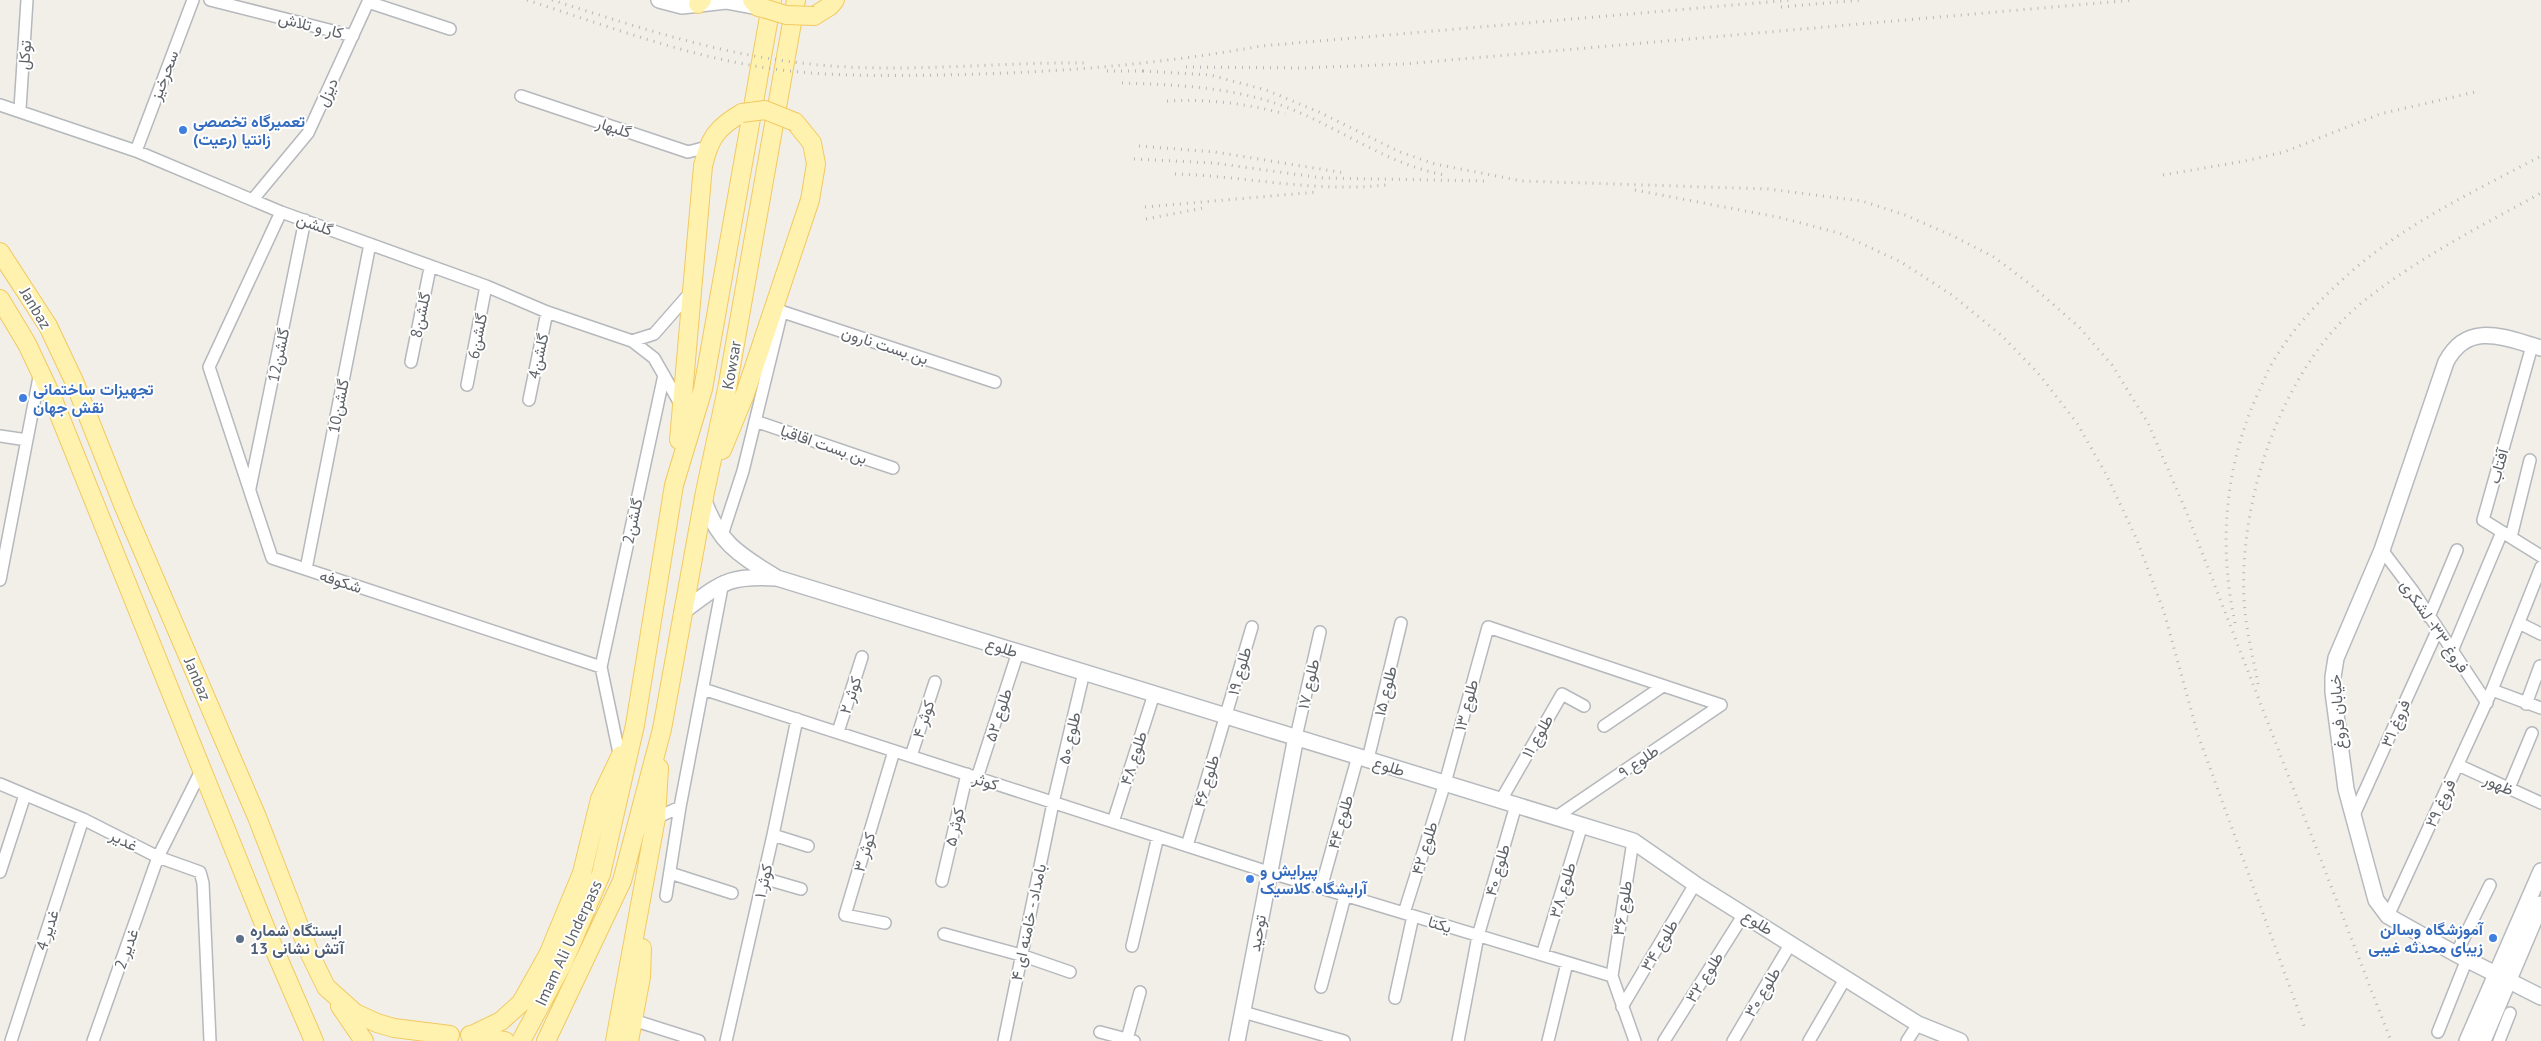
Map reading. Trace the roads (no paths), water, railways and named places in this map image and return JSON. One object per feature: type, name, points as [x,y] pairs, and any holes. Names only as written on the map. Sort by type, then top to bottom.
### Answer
[{"type":"main road","name":"Kowsar","points":[[662,729],[704,496],[727,389],[796,0]]},
{"type":"main road","points":[[761,4],[786,15],[814,16],[835,0]]},
{"type":"main road","name":"Kowsar","points":[[635,725],[674,485],[703,389],[761,4]]},
{"type":"main road","points":[[674,485],[703,166],[707,147],[715,134],[729,121],[742,113],[766,110],[795,122],[812,143],[816,164],[810,200],[778,310],[704,496]]},
{"type":"main road","name":"Janbaz","points":[[0,252],[48,326],[74,381],[124,507],[257,817],[310,954],[326,987],[355,1012],[377,1023],[394,1028],[450,1035]]},
{"type":"main road","name":"Janbaz","points":[[0,300],[52,397],[272,944],[314,1041]]},
{"type":"main road","points":[[472,1035],[501,1021],[521,1003],[548,955],[582,873],[600,799],[635,725]]},
{"type":"main road","name":"Imam Ali Underpass","points":[[521,1041],[563,963],[601,874],[635,725]]},
{"type":"main road","points":[[615,1041],[656,818],[662,729]]},
{"type":"main road","name":"Imam Ali Underpass","points":[[546,1041],[622,881],[662,729]]},
{"type":"main road","points":[[629,1041],[641,977],[643,897]]},
{"type":"main road","points":[[326,987],[364,1041]]},
{"type":"main road","points":[[428,1041],[450,1035],[472,1035],[504,1040]]},
{"type":"street","name":"توکل","points":[[20,110],[27,0]]},
{"type":"street","name":"سحرخیز","points":[[136,150],[193,0]]},
{"type":"street","name":"کار و تلاش","points":[[210,0],[353,36]]},
{"type":"street","points":[[660,0],[682,6],[700,2],[726,1],[761,4]]},
{"type":"street","name":"دیزل","points":[[254,198],[308,133],[368,1]]},
{"type":"street","points":[[368,1],[450,29]]},
{"type":"street","name":"گلبهار","points":[[521,96],[688,152],[707,147]]},
{"type":"street","name":"گلشن","points":[[0,104],[136,150],[254,198],[281,212],[430,268],[486,286],[547,312],[632,341],[654,358],[682,409]]},
{"type":"street","name":"شکوفه","points":[[281,212],[209,367],[272,558],[601,667]]},
{"type":"street","name":"گلشن12","points":[[250,490],[305,220]]},
{"type":"street","name":"گلشن10","points":[[306,569],[370,244]]},
{"type":"street","name":"گلشن8","points":[[411,362],[430,268]]},
{"type":"street","name":"گلشن6","points":[[467,385],[486,286]]},
{"type":"street","points":[[632,341],[654,334],[692,291]]},
{"type":"street","points":[[722,535],[743,471],[778,310]]},
{"type":"street","name":"بن بست نارون","points":[[778,310],[995,382]]},
{"type":"street","name":"گلشن4","points":[[529,400],[547,312]]},
{"type":"street","name":"خیابان فروغ","points":[[2536,347],[2502,338],[2478,335],[2464,340],[2453,348],[2446,362],[2382,550],[2336,658],[2333,677],[2340,752],[2353,817],[2376,900],[2388,916],[2462,957],[2541,997]]},
{"type":"street","name":"آفتاب","points":[[2536,347],[2483,520],[2541,556]]},
{"type":"street","points":[[0,580],[3,552],[40,372]]},
{"type":"street","name":"گلشن2","points":[[601,667],[664,375]]},
{"type":"street","name":"بن بست اقاقیا","points":[[755,421],[893,468]]},
{"type":"street","points":[[0,436],[27,440]]},
{"type":"street","points":[[2452,651],[2506,534],[2530,460]]},
{"type":"street","points":[[704,496],[711,521],[734,551],[777,578]]},
{"type":"street","name":"فروغ ۳۳- لشکری","points":[[2382,550],[2438,629],[2486,703]]},
{"type":"street","points":[[2429,617],[2457,550]]},
{"type":"street","name":"فروغ ۲۹","points":[[2388,916],[2492,690],[2541,567]]},
{"type":"street","points":[[682,612],[723,582],[748,576],[777,578]]},
{"type":"street","name":"طلوع","points":[[777,578],[1633,841],[1695,884],[1918,1024],[1960,1041]]},
{"type":"street","points":[[666,896],[680,806],[723,582]]},
{"type":"street","name":"طلوع ۱۵","points":[[1363,758],[1401,623]]},
{"type":"street","points":[[2519,623],[2541,634]]},
{"type":"street","name":"طلوع ۱۹","points":[[1226,716],[1252,627]]},
{"type":"street","name":"طلوع ۱۳","points":[[1445,783],[1488,627],[1663,686]]},
{"type":"street","name":"فروغ ۳۱","points":[[2353,817],[2438,629]]},
{"type":"street","name":"طلوع ۱۷","points":[[1296,737],[1320,632]]},
{"type":"street","name":"طلوع ۵۲","points":[[972,776],[1018,652]]},
{"type":"street","name":"کوثر ۲","points":[[838,732],[862,657]]},
{"type":"street","points":[[2526,704],[2540,666]]},
{"type":"street","points":[[601,667],[620,758]]},
{"type":"street","name":"طلوع ۵۰","points":[[1054,803],[1084,672]]},
{"type":"street","name":"کوثر ۴","points":[[911,756],[935,682]]},
{"type":"street","points":[[1604,726],[1663,686]]},
{"type":"street","name":"طلوع ۹","points":[[1556,817],[1721,705],[1663,686]]},
{"type":"street","name":"کوثر","points":[[703,689],[1268,872]]},
{"type":"street","points":[[2492,690],[2541,708]]},
{"type":"street","name":"طلوع ۴۸","points":[[1113,822],[1154,694]]},
{"type":"street","name":"طلوع ۱۱","points":[[1501,800],[1562,694],[1584,706]]},
{"type":"street","name":"طلوع ۴۶","points":[[1187,846],[1226,716]]},
{"type":"street","name":"کوثر ۱","points":[[726,1041],[764,878],[797,719]]},
{"type":"street","points":[[2509,788],[2532,733]]},
{"type":"street","name":"توحید","points":[[1237,1041],[1268,872],[1296,737]]},
{"type":"street","name":"کوثر ۳","points":[[885,923],[845,915],[894,751]]},
{"type":"street","name":"طلوع ۴۴","points":[[1321,888],[1363,758]]},
{"type":"street","name":"ظهور","points":[[2458,765],[2541,803]]},
{"type":"street","name":"غدیر","points":[[0,784],[83,820],[158,857],[202,769]]},
{"type":"street","name":"کوثر ۵","points":[[942,881],[972,776]]},
{"type":"street","name":"طلوع ۴۲","points":[[1395,998],[1408,915],[1445,783]]},
{"type":"street","points":[[0,872],[26,795]]},
{"type":"street","name":"بامداد - خامنه ای ۴","points":[[1004,1041],[1054,803]]},
{"type":"street","name":"طلوع ۴۰","points":[[1458,1041],[1478,936],[1516,805]]},
{"type":"street","points":[[656,818],[680,806]]},
{"type":"street","name":"غدیر 4","points":[[11,1041],[83,820]]},
{"type":"street","name":"طلوع ۳۸","points":[[1542,955],[1582,825]]},
{"type":"street","points":[[773,835],[808,846]]},
{"type":"street","points":[[1132,946],[1158,836]]},
{"type":"street","name":"طلوع ۳۶","points":[[1612,976],[1633,841]]},
{"type":"street","points":[[158,857],[200,872],[204,883],[210,1041]]},
{"type":"street","name":"غدیر 2","points":[[93,1041],[158,857]]},
{"type":"street","points":[[2489,1040],[2502,977],[2541,871]]},
{"type":"street","name":"یکتا","points":[[1268,872],[1612,976]]},
{"type":"street","points":[[670,873],[732,893]]},
{"type":"street","points":[[764,878],[801,889]]},
{"type":"street","name":"طلوع ۳۴","points":[[1622,1007],[1695,884]]},
{"type":"street","points":[[2438,1032],[2462,957],[2490,885]]},
{"type":"street","points":[[1321,987],[1345,896]]},
{"type":"street","points":[[2468,1041],[2541,904]]},
{"type":"street","name":"طلوع ۳۲","points":[[1664,1041],[1744,914]]},
{"type":"street","points":[[944,934],[1021,955],[1070,972]]},
{"type":"street","name":"طلوع ۳۰","points":[[1733,1041],[1791,943]]},
{"type":"street","points":[[1548,1041],[1567,963]]},
{"type":"street","points":[[1612,976],[1634,1041]]},
{"type":"street","points":[[1809,1041],[1845,978]]},
{"type":"street","points":[[1100,1032],[1131,1040],[1140,992]]},
{"type":"street","points":[[1243,1012],[1344,1041]]},
{"type":"street","points":[[2489,1040],[2510,1013]]},
{"type":"street","points":[[633,1020],[683,1038],[699,1041]]},
{"type":"street","points":[[1907,1041],[1918,1024]]},
{"type":"railway","points":[[527,0],[662,44],[744,64],[793,71],[893,76],[983,74],[1103,67],[1222,53],[1261,46],[1791,0]]},
{"type":"railway","points":[[552,0],[648,30],[712,47],[777,60],[810,64],[844,67],[913,68],[1084,63]]},
{"type":"railway","points":[[1781,7],[1861,0]]},
{"type":"railway","points":[[1186,67],[1303,68],[1404,64],[2133,0]]},
{"type":"railway","points":[[1107,71],[1149,71]]},
{"type":"railway","points":[[1143,71],[1210,75],[1266,90],[1319,112],[1400,152],[1435,164],[1522,181],[1768,189],[1862,201],[1905,215],[1951,235],[1994,257],[2031,285],[2079,327],[2112,365],[2148,423],[2186,511],[2391,1041]]},
{"type":"railway","points":[[1122,83],[1208,88],[1250,96],[1310,117],[1385,155],[1424,170],[1445,175]]},
{"type":"railway","points":[[2163,175],[2245,161],[2284,152],[2380,114],[2475,92]]},
{"type":"railway","points":[[1167,101],[1226,103],[1285,114]]},
{"type":"railway","points":[[1139,146],[1215,152],[1345,173]]},
{"type":"railway","points":[[2235,623],[2230,593],[2226,534],[2232,476],[2248,419],[2268,371],[2282,348],[2319,302],[2372,254],[2443,208],[2541,156]]},
{"type":"railway","points":[[1134,159],[1214,163],[1323,178],[1489,181]]},
{"type":"railway","points":[[1175,174],[1307,186],[1359,187],[1386,185]]},
{"type":"railway","points":[[1635,190],[1782,218],[1839,233],[1901,262],[1952,295],[2001,335],[2038,373],[2077,423],[2106,474],[2137,540],[2164,612],[2198,735],[2304,1026]]},
{"type":"railway","points":[[1145,207],[1317,192]]},
{"type":"railway","points":[[2258,684],[2245,609],[2244,558],[2259,474],[2273,432],[2291,393],[2313,356],[2339,324],[2369,297],[2431,255],[2541,193]]},
{"type":"railway","points":[[1146,219],[1203,208]]},
{"type":"place","name":"تعمیرگاه تخصصی زانتیا (رعیت)","points":[[183,130]]},
{"type":"place","name":"تجهیزات ساختمانی نقش جهان","points":[[23,398]]},
{"type":"place","name":"پیرایش و آرایشگاه کلاسیک","points":[[1250,879]]},
{"type":"place","name":"آموزشگاه وسالن زیبای محدثه غیبی","points":[[2493,938]]},
{"type":"place","name":"ایستگاه شماره 13 آتش نشانی","points":[[240,939]]}]
